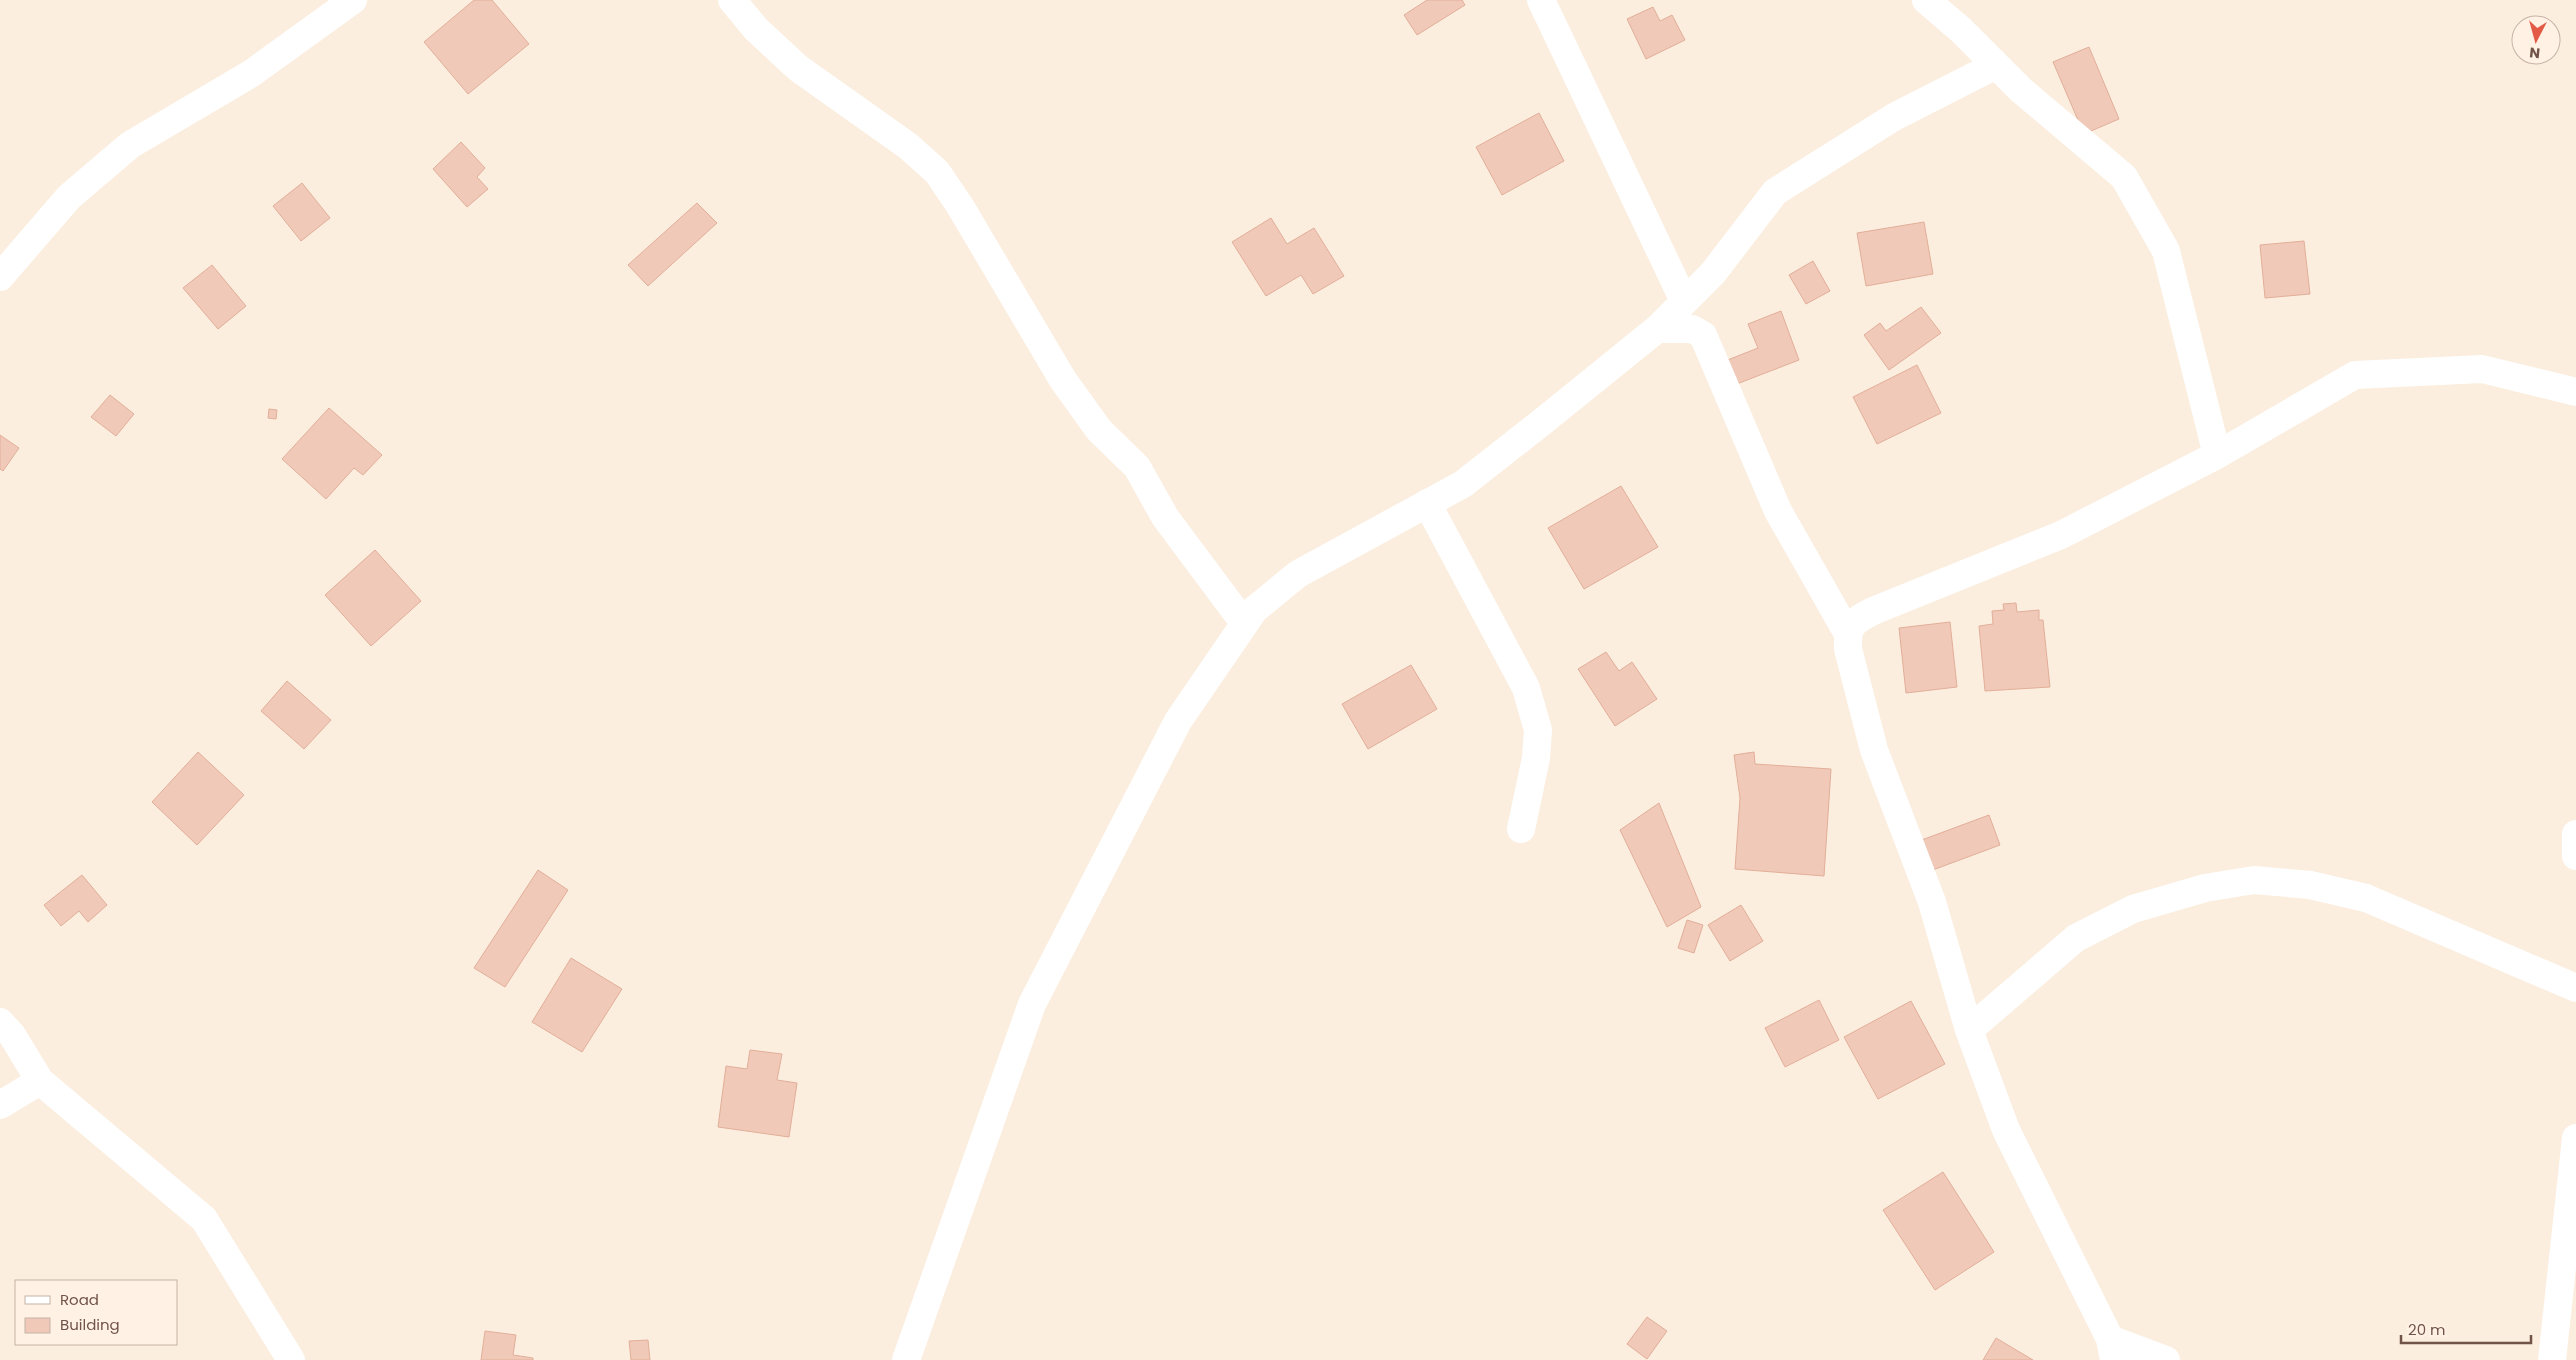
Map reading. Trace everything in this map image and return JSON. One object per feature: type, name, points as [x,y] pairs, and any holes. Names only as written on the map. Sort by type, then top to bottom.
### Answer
[{"type":"street","points":[[0,277],[69,197],[130,145],[252,73],[353,0]]},
{"type":"street","points":[[732,0],[756,29],[798,68],[908,146],[937,172],[960,206],[1063,380],[1099,430],[1136,467],[1165,517],[1244,623]]},
{"type":"street","points":[[1541,0],[1684,301]]},
{"type":"street","points":[[1926,0],[1961,30],[1996,65],[2124,177],[2166,252],[2217,455]]},
{"type":"street","points":[[906,1360],[1032,1004],[1178,721],[1254,610],[1298,574],[1463,484],[1657,329],[1713,272],[1775,192],[1894,117],[1996,65]]},
{"type":"street","points":[[1657,329],[1692,329],[1703,335],[1778,512],[1848,634]]},
{"type":"street","points":[[2166,1360],[2112,1349],[2006,1130],[1969,1030],[1932,902],[1874,750],[1848,649],[1848,634],[1854,621],[1873,611],[2061,535],[2217,455],[2355,375],[2482,369],[2576,392]]},
{"type":"street","points":[[1427,504],[1526,688],[1538,730],[1536,758],[1521,829]]},
{"type":"street","points":[[2576,834],[2576,856]]},
{"type":"street","points":[[1969,1030],[2076,938],[2133,910],[2205,888],[2254,880],[2310,885],[2366,898],[2576,988]]},
{"type":"street","points":[[0,1022],[12,1035],[40,1081],[204,1219],[291,1360]]},
{"type":"street","points":[[0,1104],[40,1081]]},
{"type":"street","points":[[2552,1360],[2576,1138]]},
{"type":"building","points":[[474,0],[492,0],[529,44],[468,94],[424,42]]},
{"type":"building","points":[[1427,0],[1462,0],[1465,5],[1417,35],[1404,15]]},
{"type":"building","points":[[1653,7],[1660,21],[1672,15],[1685,40],[1646,59],[1627,19]]},
{"type":"building","points":[[2089,47],[2119,119],[2084,134],[2053,62]]},
{"type":"building","points":[[1539,113],[1564,161],[1502,195],[1476,147]]},
{"type":"building","points":[[461,142],[485,168],[477,177],[488,189],[467,207],[433,169]]},
{"type":"building","points":[[302,183],[330,218],[301,241],[273,206]]},
{"type":"building","points":[[697,203],[717,223],[648,286],[628,265]]},
{"type":"building","points":[[1271,218],[1287,244],[1314,228],[1344,276],[1313,294],[1301,275],[1266,296],[1232,242]]},
{"type":"building","points":[[1924,222],[1933,274],[1866,286],[1857,233]]},
{"type":"building","points":[[2304,241],[2310,294],[2265,298],[2260,245]]},
{"type":"building","points":[[1813,261],[1830,291],[1806,304],[1789,275]]},
{"type":"building","points":[[212,265],[246,306],[218,329],[183,288]]},
{"type":"building","points":[[1921,307],[1941,333],[1889,370],[1864,335],[1880,323],[1886,331]]},
{"type":"building","points":[[1781,311],[1799,360],[1729,387],[1720,363],[1758,348],[1748,324]]},
{"type":"building","points":[[1917,365],[1941,413],[1877,444],[1853,397]]},
{"type":"building","points":[[110,395],[134,414],[116,436],[91,417]]},
{"type":"building","points":[[329,408],[382,455],[363,475],[354,468],[326,499],[282,459]]},
{"type":"building","points":[[269,409],[277,410],[276,419],[268,418]]},
{"type":"building","points":[[0,435],[19,448],[3,471],[0,469]]},
{"type":"building","points":[[1621,486],[1658,547],[1584,589],[1548,528]]},
{"type":"building","points":[[375,550],[421,601],[371,646],[325,595]]},
{"type":"building","points":[[2016,603],[2017,612],[2039,610],[2039,620],[2043,620],[2050,687],[1985,691],[1979,626],[1993,624],[1992,611],[2004,610],[2003,604]]},
{"type":"building","points":[[1950,622],[1957,687],[1906,693],[1899,628]]},
{"type":"building","points":[[1606,652],[1619,671],[1632,662],[1657,699],[1615,726],[1578,669]]},
{"type":"building","points":[[1411,665],[1437,709],[1368,749],[1342,704]]},
{"type":"building","points":[[287,681],[331,720],[304,749],[261,711]]},
{"type":"building","points":[[198,752],[244,795],[197,845],[152,802]]},
{"type":"building","points":[[1754,752],[1755,764],[1831,769],[1824,876],[1735,869],[1740,798],[1734,755]]},
{"type":"building","points":[[1659,803],[1701,907],[1667,927],[1620,830]]},
{"type":"building","points":[[1989,815],[2000,845],[1922,874],[1911,844]]},
{"type":"building","points":[[538,870],[568,890],[505,987],[474,968]]},
{"type":"building","points":[[82,875],[107,905],[88,922],[79,911],[61,926],[44,905]]},
{"type":"building","points":[[1741,905],[1763,941],[1730,961],[1708,925]]},
{"type":"building","points":[[1687,920],[1703,925],[1694,953],[1678,948]]},
{"type":"building","points":[[571,958],[622,989],[582,1052],[532,1022]]},
{"type":"building","points":[[1819,1000],[1839,1040],[1785,1067],[1765,1028]]},
{"type":"building","points":[[1911,1001],[1945,1064],[1878,1099],[1844,1037]]},
{"type":"building","points":[[750,1050],[782,1054],[777,1080],[797,1083],[789,1137],[718,1127],[726,1066],[747,1069]]},
{"type":"building","points":[[1943,1172],[1994,1252],[1935,1290],[1883,1210]]},
{"type":"building","points":[[1647,1317],[1667,1331],[1647,1359],[1627,1344]]},
{"type":"building","points":[[485,1331],[516,1335],[513,1355],[533,1358],[533,1360],[481,1360]]},
{"type":"building","points":[[1996,1338],[2033,1360],[1983,1360]]},
{"type":"building","points":[[648,1340],[650,1360],[631,1360],[629,1341]]}]
